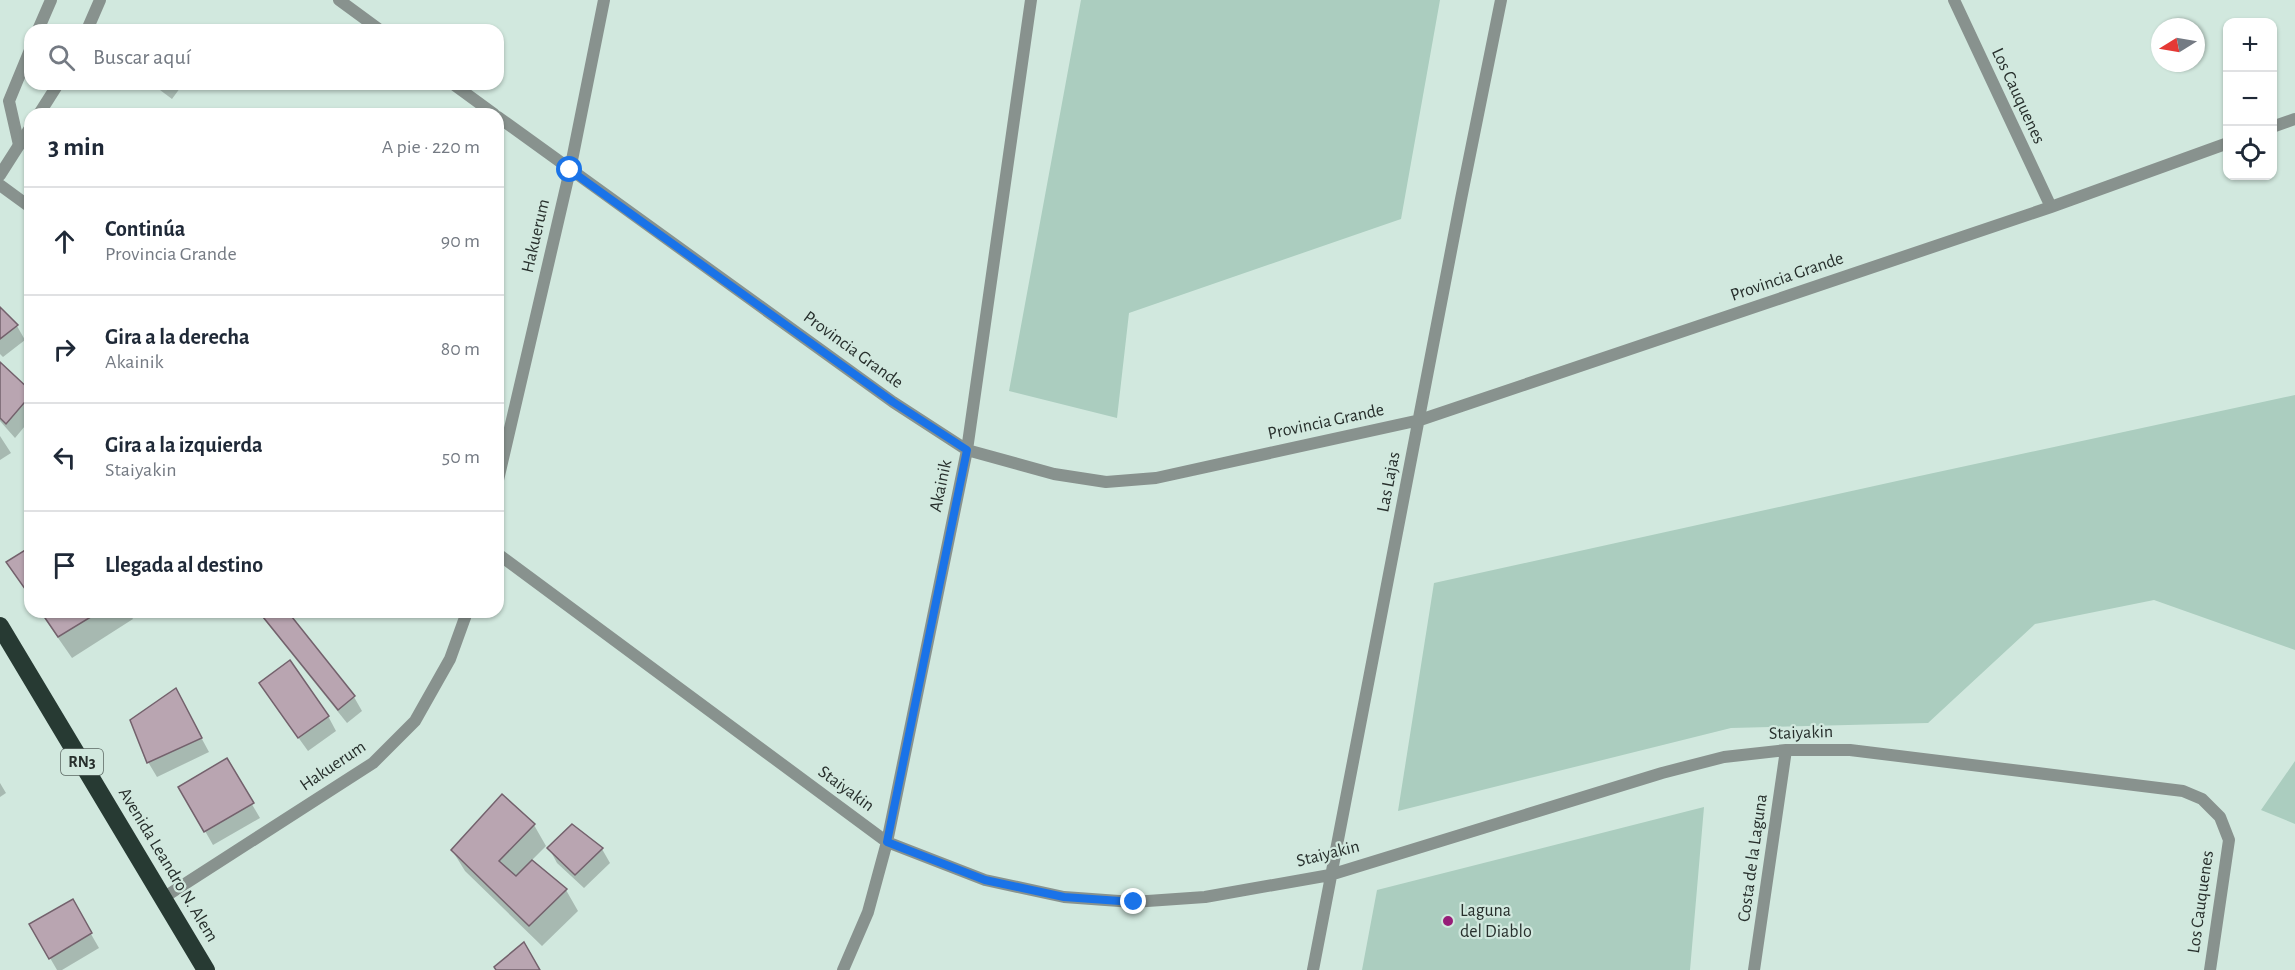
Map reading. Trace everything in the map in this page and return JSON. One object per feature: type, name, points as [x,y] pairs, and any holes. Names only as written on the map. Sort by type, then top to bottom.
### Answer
[{"type":"highway","name":"Avenida Leandro N. Alem","points":[[0,627],[206,970]]},
{"type":"street","points":[[41,24],[51,0]]},
{"type":"street","points":[[90,24],[100,0]]},
{"type":"street","points":[[339,0],[372,24]]},
{"type":"street","name":"Hakuerum","points":[[504,454],[570,170],[604,0]]},
{"type":"street","name":"Akainik","points":[[843,970],[868,912],[887,842],[967,450],[1031,0]]},
{"type":"street","name":"Las Lajas","points":[[1313,970],[1501,0]]},
{"type":"street","name":"Los Cauquenes","points":[[1954,0],[2051,207]]},
{"type":"street","points":[[19,145],[9,101],[24,65]]},
{"type":"street","points":[[43,108],[54,90]]},
{"type":"street","points":[[461,90],[486,108]]},
{"type":"street","points":[[2275,126],[2295,118]]},
{"type":"street","name":"Provincia Grande","points":[[504,121],[893,402],[967,450],[1054,474],[1106,482],[1156,478],[1420,420],[2051,207],[2223,145]]},
{"type":"street","points":[[0,175],[24,137]]},
{"type":"street","points":[[0,185],[24,203]]},
{"type":"street","name":"Staiyakin","points":[[504,558],[887,842],[985,880],[1064,897],[1134,902],[1205,897],[1330,875],[1662,773],[1724,757],[1786,750],[1850,750],[2183,791],[2202,799],[2220,817],[2229,840]]},
{"type":"street","name":"Hakuerum","points":[[163,898],[373,763],[415,720],[450,659],[465,618]]},
{"type":"street","name":"Costa de la Laguna","points":[[1754,970],[1786,750]]},
{"type":"street","name":"Los Cauquenes","points":[[2210,970],[2229,840]]},
{"type":"green space","points":[[1081,0],[1440,0],[1401,219],[1129,313],[1117,418],[1009,391]]},
{"type":"green space","points":[[2295,395],[2295,650],[2154,600],[2035,624],[1928,723],[1731,728],[1398,811],[1434,583]]},
{"type":"green space","points":[[2295,761],[2295,824],[2261,810]]},
{"type":"green space","points":[[1704,807],[1690,970],[1362,970],[1377,890]]},
{"type":"building","points":[[0,307],[18,325],[0,339]]},
{"type":"building","points":[[0,362],[24,384],[24,403],[6,424],[0,418]]},
{"type":"building","points":[[24,551],[24,588],[6,562]]},
{"type":"building","points":[[45,618],[89,618],[58,637]]},
{"type":"building","points":[[264,618],[293,618],[355,696],[338,710]]},
{"type":"building","points":[[290,660],[329,716],[298,738],[259,683]]},
{"type":"building","points":[[176,688],[202,738],[147,763],[130,720]]},
{"type":"building","points":[[227,758],[254,803],[204,832],[178,787]]},
{"type":"building","points":[[502,794],[535,824],[499,861],[516,876],[532,860],[567,889],[529,926],[451,850]]},
{"type":"building","points":[[572,824],[603,848],[575,875],[547,848]]},
{"type":"building","points":[[73,899],[92,933],[49,959],[29,924]]},
{"type":"building","points":[[524,942],[540,970],[496,970],[494,967]]},
{"type":"place","name":"Laguna del Diablo","points":[[1448,921]]},
{"type":"route","points":[[570,170],[893,402],[967,450],[887,842],[985,880],[1064,897],[1134,902]]}]
